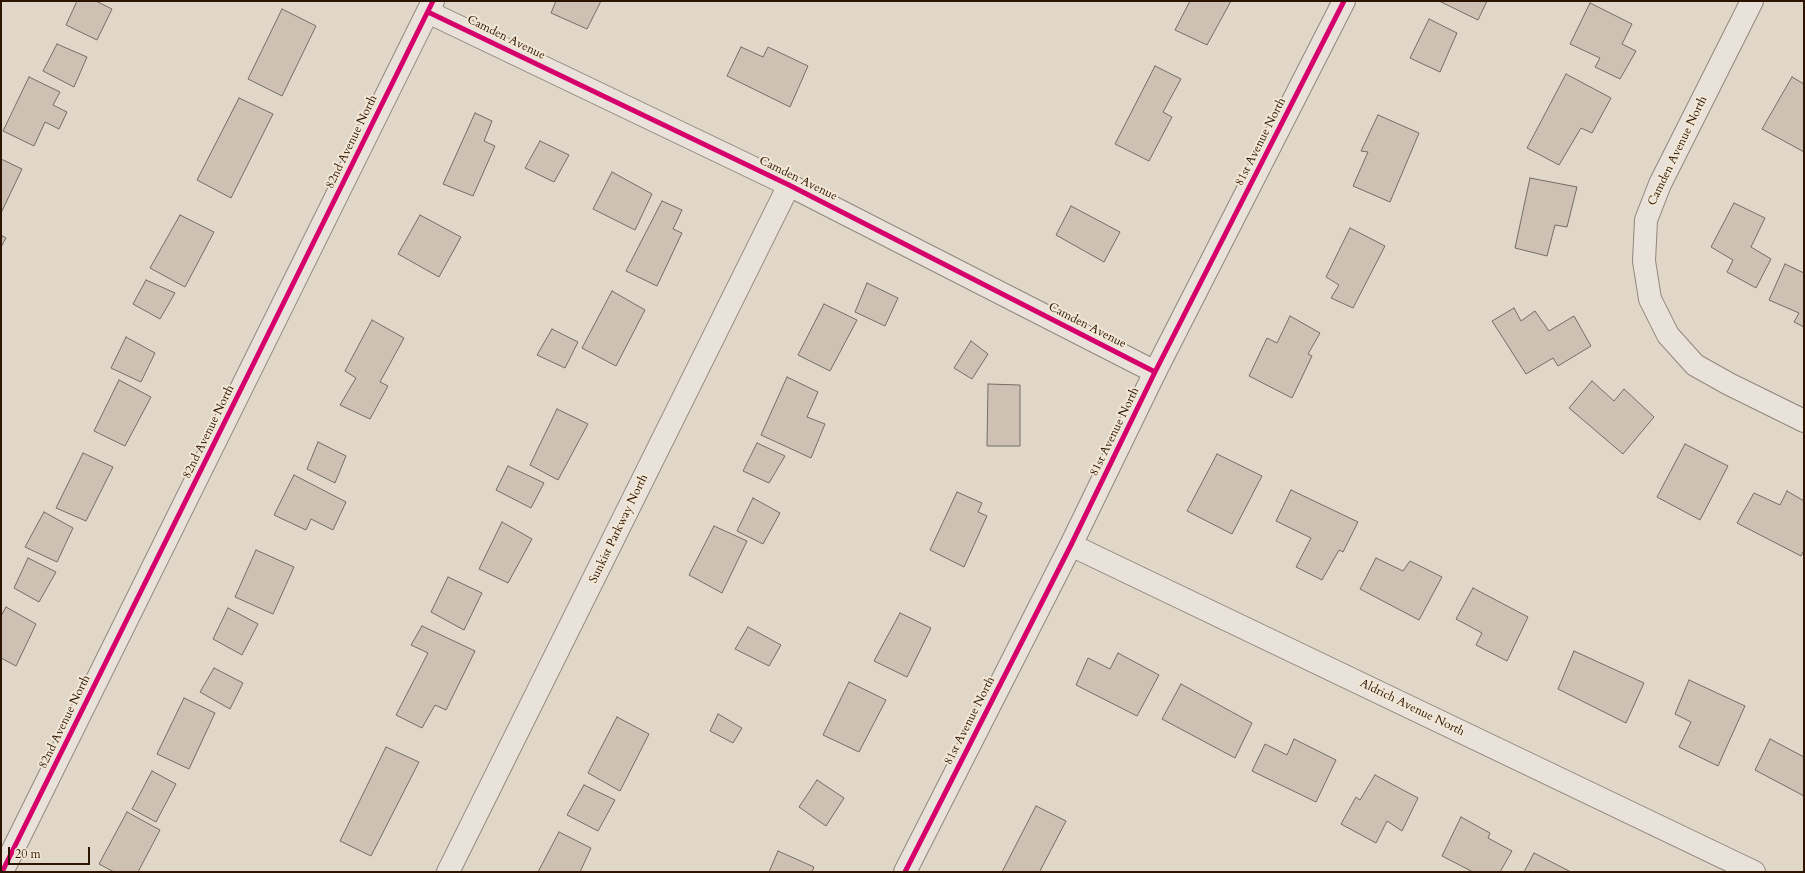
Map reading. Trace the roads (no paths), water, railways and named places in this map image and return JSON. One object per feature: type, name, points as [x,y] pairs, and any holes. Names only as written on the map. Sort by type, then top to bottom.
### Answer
[{"type":"street","name":"81st Avenue North","points":[[905,872],[1070,545],[1155,372],[1344,1]]},
{"type":"street","name":"Camden Avenue North","points":[[1752,1],[1660,184],[1646,220],[1644,261],[1650,299],[1668,335],[1696,365],[1729,384],[1804,421]]},
{"type":"street","name":"Camden Avenue","points":[[430,6],[789,185],[1155,372]]},
{"type":"street","name":"82nd Avenue North","points":[[2,872],[430,6]]},
{"type":"street","name":"Sunkist Parkway North","points":[[448,872],[789,185]]},
{"type":"street","name":"Aldrich Avenue North","points":[[1070,545],[1754,872]]}]
